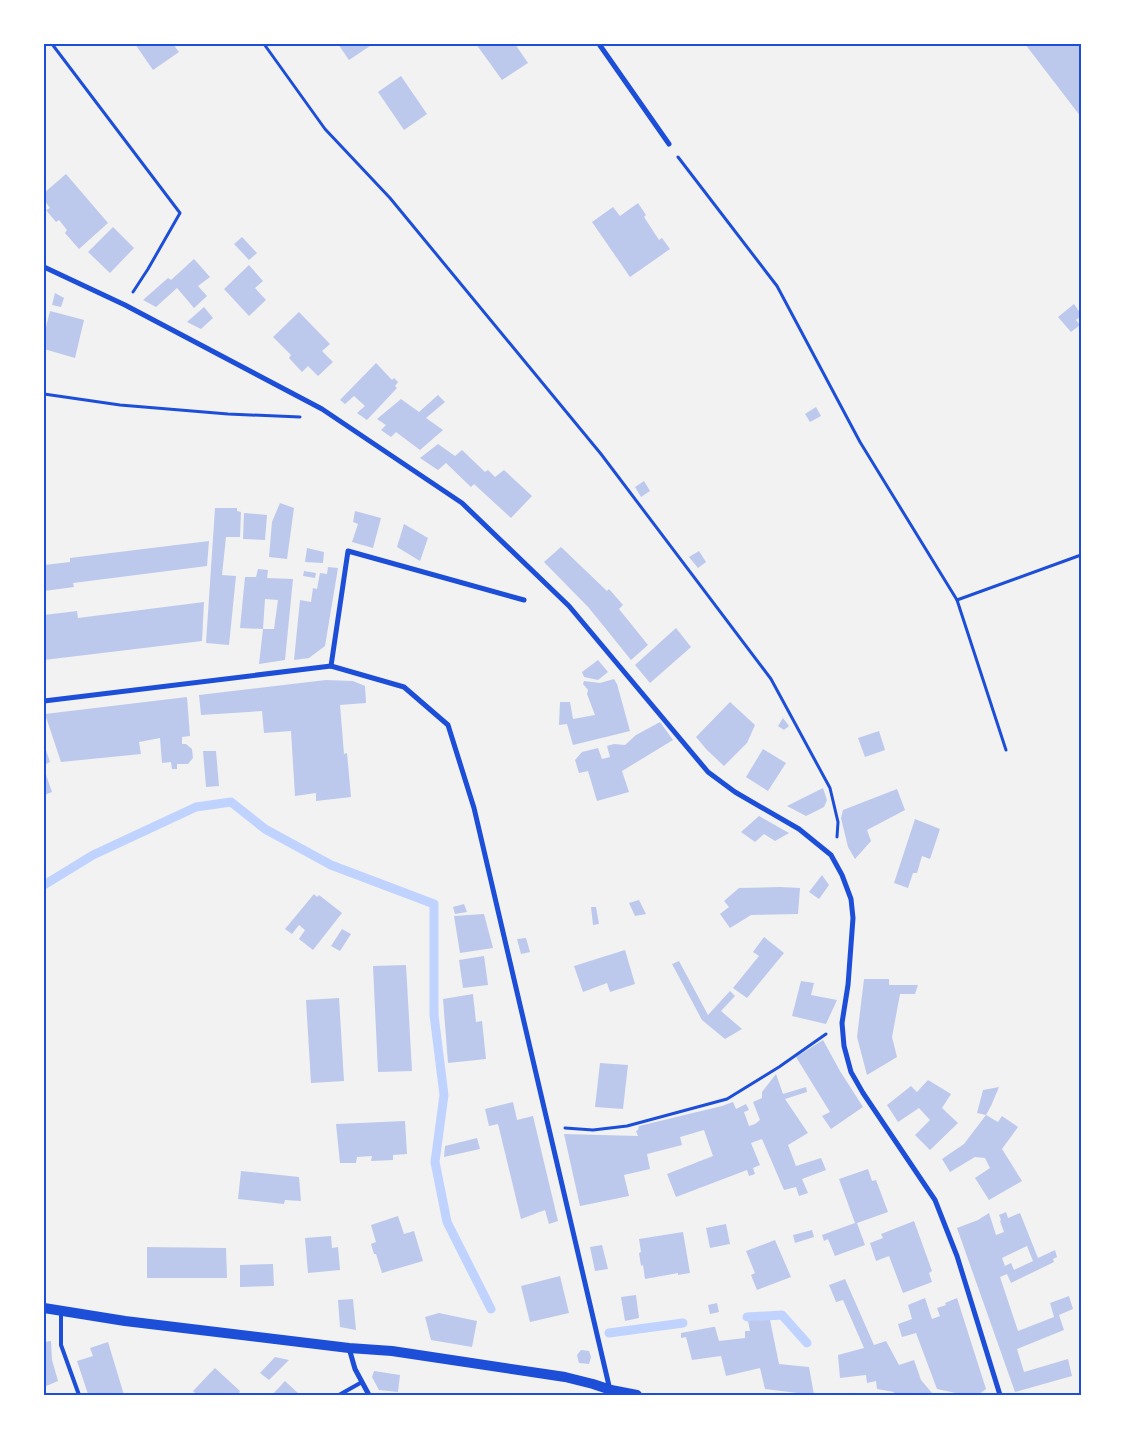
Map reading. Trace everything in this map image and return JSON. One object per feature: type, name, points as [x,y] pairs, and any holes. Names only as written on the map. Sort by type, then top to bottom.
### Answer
[{"type":"main road","points":[[44,1308],[125,1321],[349,1348],[392,1351],[565,1378],[637,1395]]},
{"type":"street","points":[[599,44],[668,144]]},
{"type":"street","points":[[44,267],[125,305],[322,409],[462,503],[569,606],[708,772],[735,792],[799,829],[831,854],[842,875],[851,900],[853,918],[848,985],[842,1022],[844,1046],[851,1072],[935,1200],[957,1256],[1000,1395]]},
{"type":"street","points":[[331,666],[348,551],[524,600]]},
{"type":"street","points":[[44,701],[331,666],[404,687],[448,725],[474,808],[611,1390]]},
{"type":"street","points":[[349,1348],[355,1369],[369,1395]]},
{"type":"lane","points":[[61,1311],[61,1345],[79,1395]]},
{"type":"lane","points":[[339,1395],[362,1382]]},
{"type":"path","points":[[52,44],[180,213],[125,305]]},
{"type":"path","points":[[264,44],[325,129],[390,198],[600,454],[771,679],[830,788],[838,822],[836,843],[831,854]]},
{"type":"path","points":[[668,144],[777,286],[860,442],[956,600],[1006,750]]},
{"type":"path","points":[[44,394],[120,405],[228,414],[302,417],[322,409]]},
{"type":"path","points":[[956,600],[1081,555]]},
{"type":"path","points":[[550,1127],[593,1130],[627,1126],[727,1099],[779,1067],[842,1022]]},
{"type":"building","points":[[135,44],[173,44],[179,52],[153,70]]},
{"type":"building","points":[[338,44],[373,44],[349,60]]},
{"type":"building","points":[[476,44],[515,44],[528,63],[502,80]]},
{"type":"building","points":[[1025,44],[1078,44],[1081,48],[1081,117]]},
{"type":"building","points":[[401,76],[427,114],[404,130],[378,92]]},
{"type":"building","points":[[66,174],[108,223],[79,249],[65,233],[67,230],[59,220],[56,222],[46,210],[50,208],[44,200],[44,193]]},
{"type":"building","points":[[638,203],[646,215],[644,217],[659,240],[662,238],[670,249],[630,277],[592,222],[613,207],[620,216]]},
{"type":"building","points":[[113,227],[134,248],[110,273],[88,252]]},
{"type":"building","points":[[242,237],[257,253],[249,260],[234,244]]},
{"type":"building","points":[[194,259],[210,277],[198,286],[207,296],[194,308],[177,288],[156,307],[143,300],[168,278],[171,280]]},
{"type":"building","points":[[249,265],[263,281],[255,288],[266,300],[249,316],[224,289]]},
{"type":"building","points":[[55,293],[64,298],[61,307],[52,305]]},
{"type":"building","points":[[1074,304],[1081,316],[1076,320],[1080,325],[1071,332],[1058,317]]},
{"type":"building","points":[[204,307],[213,318],[201,329],[187,322]]},
{"type":"building","points":[[50,311],[84,320],[75,358],[44,349],[44,327],[46,327]]},
{"type":"building","points":[[299,312],[330,344],[322,351],[333,362],[318,376],[308,366],[302,372],[289,358],[291,355],[273,337]]},
{"type":"building","points":[[376,363],[392,380],[394,378],[398,382],[395,386],[397,388],[367,420],[357,413],[365,406],[354,396],[345,404],[340,400]]},
{"type":"building","points":[[438,395],[445,402],[426,418],[443,430],[420,450],[396,432],[391,437],[381,430],[386,425],[377,419],[401,399],[419,412]]},
{"type":"building","points":[[816,407],[821,416],[810,422],[805,414]]},
{"type":"building","points":[[438,444],[455,456],[462,450],[485,472],[488,470],[495,477],[504,470],[532,496],[511,518],[474,484],[471,487],[446,463],[438,470],[420,458]]},
{"type":"building","points":[[644,481],[650,491],[641,497],[635,487]]},
{"type":"building","points":[[280,503],[294,508],[287,559],[269,557],[272,522]]},
{"type":"building","points":[[215,508],[237,508],[237,511],[241,512],[240,537],[226,537],[222,575],[236,576],[229,645],[206,643]]},
{"type":"building","points":[[355,511],[381,518],[373,548],[352,542],[358,524],[353,522]]},
{"type":"building","points":[[244,513],[267,515],[265,540],[243,539]]},
{"type":"building","points":[[404,524],[428,538],[420,561],[397,547]]},
{"type":"building","points":[[209,541],[207,566],[73,583],[74,587],[44,591],[44,565],[70,562],[70,558]]},
{"type":"building","points":[[561,547],[607,591],[609,589],[623,605],[619,609],[648,645],[631,660],[589,608],[544,562]]},
{"type":"building","points":[[307,548],[324,552],[323,563],[305,562]]},
{"type":"building","points":[[699,551],[706,562],[698,568],[689,557]]},
{"type":"building","points":[[328,567],[338,568],[325,646],[309,658],[294,660],[300,600],[311,602],[313,588],[317,589],[320,573],[327,574]]},
{"type":"building","points":[[258,569],[268,570],[267,578],[293,579],[285,660],[259,664],[263,629],[240,628],[245,577],[256,577]],"holes":[[[265,599],[278,600],[274,629],[263,629]]]},
{"type":"building","points":[[304,571],[316,573],[315,578],[303,576]]},
{"type":"building","points":[[204,602],[202,641],[44,660],[44,615],[77,611],[78,618]]},
{"type":"building","points":[[676,628],[691,647],[650,683],[635,665]]},
{"type":"building","points":[[598,660],[608,672],[598,680],[584,677],[582,672]]},
{"type":"building","points":[[614,679],[630,731],[573,745],[567,724],[559,725],[560,702],[570,702],[573,719],[595,715],[587,694],[588,690],[583,684],[584,681],[600,683]]},
{"type":"building","points":[[326,680],[353,681],[365,686],[366,703],[340,705],[344,754],[347,753],[351,797],[316,801],[316,793],[295,796],[291,731],[264,733],[262,711],[201,715],[199,695]]},
{"type":"building","points":[[187,697],[190,736],[182,737],[182,744],[186,744],[192,749],[193,758],[188,764],[177,764],[177,769],[172,769],[171,762],[162,763],[160,738],[139,742],[141,754],[61,762],[45,714]]},
{"type":"building","points":[[730,702],[755,725],[747,743],[724,766],[696,737]]},
{"type":"building","points":[[783,718],[789,726],[784,730],[778,726]]},
{"type":"building","points":[[660,722],[673,740],[622,771],[629,792],[597,801],[588,771],[579,773],[575,760],[582,752],[598,748],[602,759],[610,757],[607,746],[614,744],[625,745],[636,735]]},
{"type":"building","points":[[879,731],[885,750],[865,757],[858,738]]},
{"type":"building","points":[[44,744],[50,762],[44,765]]},
{"type":"building","points":[[763,749],[786,763],[768,791],[746,777]]},
{"type":"building","points":[[203,751],[216,751],[219,786],[206,787]]},
{"type":"building","points":[[44,773],[52,792],[44,795]]},
{"type":"building","points":[[823,788],[827,800],[824,807],[806,816],[787,806]]},
{"type":"building","points":[[897,789],[905,810],[867,830],[871,841],[855,859],[848,847],[841,818],[843,810]]},
{"type":"building","points":[[759,816],[789,833],[775,841],[764,834],[755,842],[741,832]]},
{"type":"building","points":[[915,819],[940,829],[930,859],[922,856],[917,873],[913,873],[908,888],[894,883]]},
{"type":"building","points":[[822,875],[829,885],[819,899],[809,892]]},
{"type":"building","points":[[739,888],[800,888],[798,914],[751,915],[730,928],[720,914],[729,907],[724,901]]},
{"type":"building","points":[[314,894],[317,897],[319,895],[342,913],[313,950],[299,939],[305,930],[299,925],[292,934],[285,929]]},
{"type":"building","points":[[639,900],[646,914],[635,916],[629,903]]},
{"type":"building","points":[[464,904],[467,912],[455,914],[453,907]]},
{"type":"building","points":[[591,907],[596,907],[599,924],[593,925]]},
{"type":"building","points":[[484,914],[493,948],[460,953],[454,916]]},
{"type":"building","points":[[342,929],[351,934],[340,951],[331,946]]},
{"type":"building","points":[[764,937],[784,953],[747,998],[733,988],[759,956],[753,952]]},
{"type":"building","points":[[526,938],[530,952],[521,954],[517,939]]},
{"type":"building","points":[[625,950],[635,984],[610,992],[607,983],[583,992],[574,966]]},
{"type":"building","points":[[484,956],[488,985],[463,988],[459,960]]},
{"type":"building","points":[[679,961],[708,1015],[730,991],[735,996],[721,1011],[742,1029],[725,1039],[702,1020],[672,964]]},
{"type":"building","points":[[406,965],[412,1071],[378,1072],[373,966]]},
{"type":"building","points":[[864,979],[889,979],[889,985],[918,985],[915,994],[900,994],[892,1037],[897,1057],[867,1075],[857,1037]]},
{"type":"building","points":[[801,981],[814,983],[811,995],[837,1000],[826,1024],[792,1016]]},
{"type":"building","points":[[473,994],[476,1022],[482,1021],[486,1059],[448,1063],[443,999]]},
{"type":"building","points":[[339,998],[344,1081],[311,1083],[306,1000]]},
{"type":"building","points":[[823,1040],[863,1107],[831,1129],[822,1116],[830,1112],[796,1057]]},
{"type":"building","points":[[600,1063],[628,1065],[623,1109],[595,1107]]},
{"type":"building","points":[[776,1074],[783,1094],[806,1087],[807,1092],[785,1099],[808,1133],[788,1145],[796,1166],[821,1158],[826,1170],[802,1179],[808,1193],[799,1196],[796,1187],[784,1190],[762,1139],[751,1143],[760,1165],[753,1168],[755,1174],[749,1176],[747,1170],[676,1197],[667,1174],[713,1156],[704,1130],[680,1137],[682,1145],[647,1154],[650,1169],[624,1175],[629,1196],[580,1206],[564,1134],[638,1136],[636,1131],[639,1126],[733,1102],[736,1109],[746,1104],[749,1110],[744,1112],[749,1126],[760,1120],[753,1102],[762,1098],[762,1092]]},
{"type":"building","points":[[928,1080],[951,1094],[942,1108],[958,1123],[930,1150],[915,1135],[930,1120],[919,1108],[898,1122],[887,1105],[911,1086],[917,1092]]},
{"type":"building","points":[[999,1087],[986,1115],[977,1113],[983,1090]]},
{"type":"building","points":[[513,1102],[517,1120],[533,1116],[558,1221],[549,1224],[545,1210],[521,1219],[498,1124],[489,1126],[485,1109]]},
{"type":"building","points":[[986,1115],[998,1122],[1002,1116],[1018,1127],[1002,1149],[1022,1181],[989,1200],[975,1178],[990,1168],[985,1158],[975,1157],[950,1172],[942,1159],[964,1144]]},
{"type":"building","points":[[405,1121],[407,1154],[393,1155],[393,1160],[371,1161],[372,1156],[357,1157],[356,1163],[340,1163],[336,1124]]},
{"type":"building","points":[[477,1138],[480,1149],[444,1157],[445,1146]]},
{"type":"building","points":[[868,1169],[872,1181],[876,1180],[888,1212],[857,1223],[865,1245],[835,1256],[828,1239],[824,1241],[822,1235],[855,1223],[839,1179]]},
{"type":"building","points":[[241,1171],[299,1177],[301,1201],[285,1200],[284,1204],[238,1199]]},
{"type":"building","points":[[1006,1212],[1008,1218],[1020,1213],[1038,1258],[1055,1250],[1057,1257],[1053,1259],[1054,1262],[1011,1283],[1007,1274],[1000,1277],[1018,1331],[1054,1317],[1050,1303],[1069,1296],[1073,1309],[1059,1315],[1064,1330],[1017,1349],[1024,1372],[1068,1359],[1072,1376],[1015,1392],[957,1228],[978,1220],[989,1213],[996,1235],[1004,1232],[999,1215]],"holes":[[[1027,1246],[1033,1261],[1014,1270],[1011,1263],[1005,1266],[1002,1258]]]},
{"type":"building","points":[[398,1216],[404,1234],[414,1231],[423,1261],[382,1273],[371,1244],[376,1242],[371,1225]]},
{"type":"building","points":[[914,1221],[932,1271],[929,1273],[932,1282],[903,1293],[889,1256],[876,1261],[870,1243],[883,1238],[881,1234]]},
{"type":"building","points":[[726,1224],[730,1244],[710,1248],[706,1228]]},
{"type":"building","points":[[812,1230],[814,1237],[795,1243],[793,1235]]},
{"type":"building","points":[[683,1232],[690,1273],[678,1275],[678,1273],[645,1279],[639,1253],[641,1252],[639,1239]]},
{"type":"building","points":[[331,1236],[332,1248],[338,1247],[340,1270],[308,1273],[305,1238]]},
{"type":"building","points":[[775,1240],[791,1277],[757,1290],[751,1275],[755,1273],[746,1251]]},
{"type":"building","points":[[602,1245],[608,1269],[595,1271],[590,1247]]},
{"type":"building","points":[[147,1247],[226,1248],[227,1278],[147,1278]]},
{"type":"building","points":[[273,1264],[274,1286],[240,1287],[240,1265]]},
{"type":"building","points":[[560,1276],[569,1313],[530,1322],[521,1286]]},
{"type":"building","points":[[845,1279],[874,1345],[886,1341],[899,1365],[914,1360],[921,1380],[932,1393],[939,1395],[893,1395],[894,1392],[877,1389],[876,1381],[867,1383],[866,1375],[840,1378],[838,1355],[864,1348],[843,1300],[836,1302],[829,1285]]},
{"type":"building","points":[[636,1295],[639,1318],[625,1321],[621,1297]]},
{"type":"building","points":[[925,1298],[932,1319],[940,1316],[937,1308],[957,1298],[986,1389],[978,1395],[965,1395],[937,1389],[916,1333],[902,1337],[898,1324],[912,1319],[908,1305]]},
{"type":"building","points":[[353,1299],[356,1330],[340,1327],[338,1300]]},
{"type":"building","points":[[717,1303],[719,1312],[710,1314],[708,1305]]},
{"type":"building","points":[[439,1313],[477,1321],[472,1347],[431,1340],[425,1317]]},
{"type":"building","points":[[770,1320],[779,1364],[809,1367],[814,1395],[765,1389],[760,1368],[726,1376],[721,1356],[692,1360],[686,1337],[681,1338],[681,1333],[715,1327],[719,1341],[745,1338],[745,1331],[750,1331],[748,1321]]},
{"type":"building","points":[[51,1341],[52,1360],[58,1381],[44,1387],[44,1342]]},
{"type":"building","points":[[108,1342],[124,1395],[88,1394],[77,1361],[93,1356],[90,1348]]},
{"type":"building","points":[[581,1350],[589,1351],[591,1357],[589,1364],[579,1363],[577,1355]]},
{"type":"building","points":[[275,1357],[289,1360],[269,1380],[260,1373]]},
{"type":"building","points":[[215,1368],[240,1391],[238,1395],[197,1395],[193,1391]]},
{"type":"building","points":[[374,1371],[400,1375],[398,1392],[379,1390],[372,1377]]},
{"type":"building","points":[[285,1381],[300,1395],[272,1395]]},
{"type":"waterway","points":[[44,885],[93,855],[196,807],[231,802],[265,829],[331,865],[434,904],[434,1015],[444,1095],[435,1162],[447,1222],[491,1309]]},
{"type":"waterway","points":[[747,1317],[782,1315],[807,1343]]},
{"type":"waterway","points":[[609,1333],[683,1323]]}]
